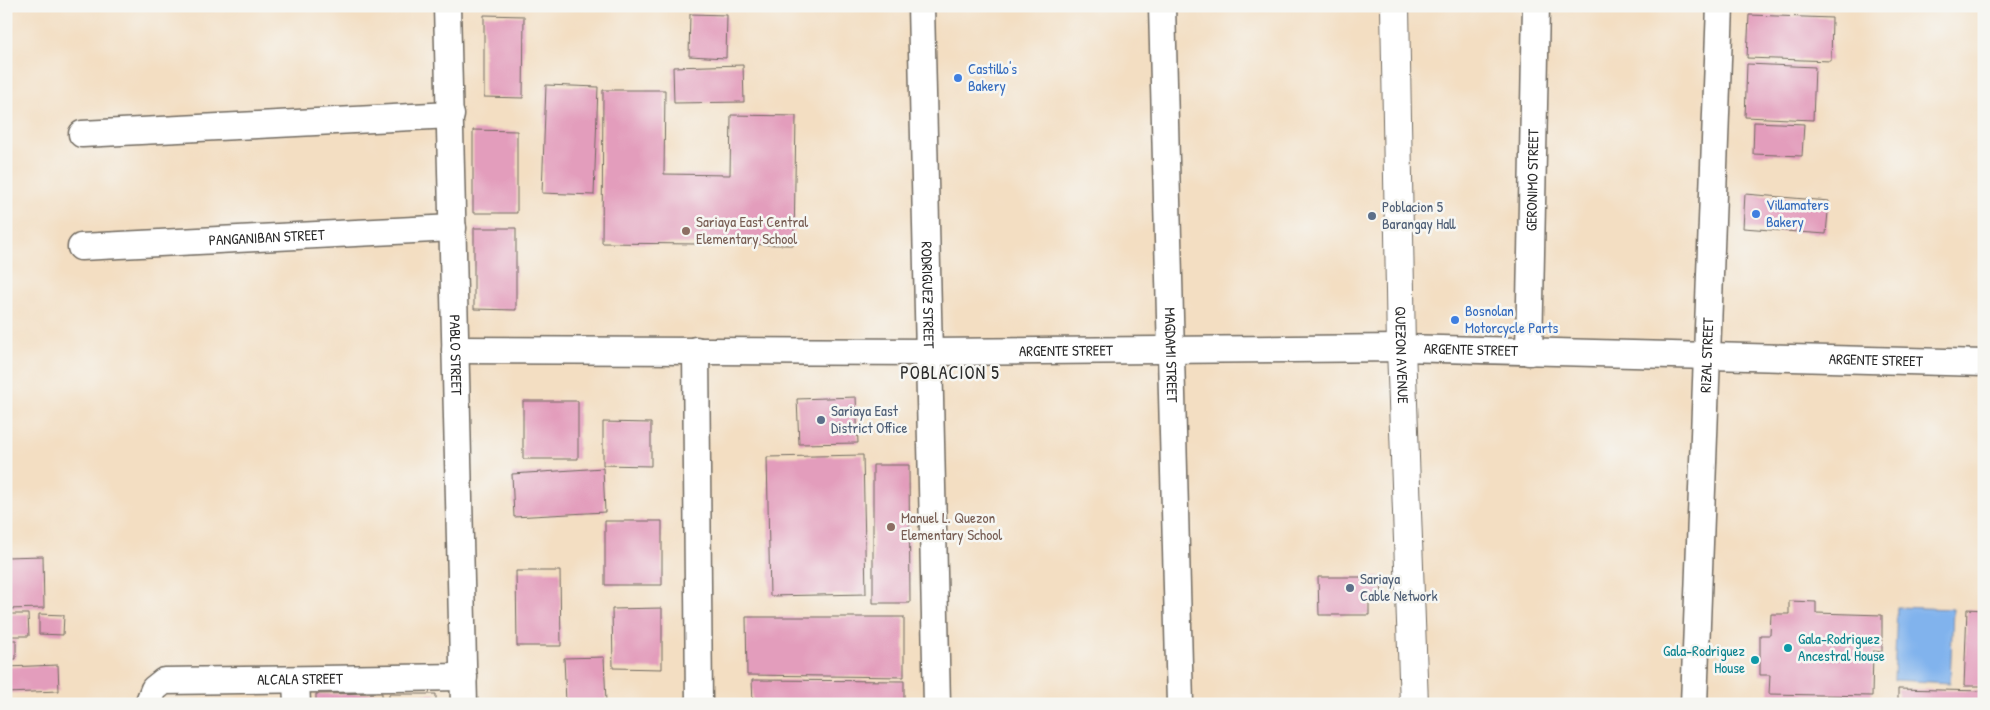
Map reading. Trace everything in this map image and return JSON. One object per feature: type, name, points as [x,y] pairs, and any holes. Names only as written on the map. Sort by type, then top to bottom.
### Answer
[{"type":"street","name":"PABLO STREET","points":[[447,6],[464,704]]},
{"type":"street","name":"RODRIGUEZ STREET","points":[[921,6],[937,704]]},
{"type":"street","name":"MAGDAMI STREET","points":[[1162,6],[1180,704]]},
{"type":"street","name":"QUEZON AVENUE","points":[[1395,6],[1401,348],[1414,704]]},
{"type":"street","name":"GERONIMO STREET","points":[[1529,352],[1536,6]]},
{"type":"street","name":"RIZAL STREET","points":[[1694,704],[1720,6]]},
{"type":"street","points":[[82,134],[450,115]]},
{"type":"street","name":"PANGANIBAN STREET","points":[[82,247],[452,228]]},
{"type":"street","name":"ARGENTE STREET","points":[[455,350],[929,352],[1401,348],[1984,363]]},
{"type":"street","points":[[696,350],[699,704]]},
{"type":"street","name":"ALCALA STREET","points":[[148,703],[154,689],[164,681],[296,692],[464,677]]},
{"type":"water","points":[[1897,607],[1953,609],[1950,683],[1894,680]]},
{"type":"building","points":[[690,14],[727,15],[726,58],[689,56]]},
{"type":"building","points":[[484,15],[524,16],[523,98],[484,97]]},
{"type":"building","points":[[1749,15],[1832,18],[1831,61],[1747,58]]},
{"type":"building","points":[[1747,64],[1815,67],[1813,120],[1745,117]]},
{"type":"building","points":[[743,65],[744,102],[674,103],[673,67]]},
{"type":"building","points":[[546,85],[598,87],[594,195],[542,193]]},
{"type":"building","points":[[603,90],[665,90],[664,174],[730,175],[731,115],[796,116],[794,245],[602,243]]},
{"type":"building","points":[[1754,122],[1804,124],[1802,156],[1753,154]]},
{"type":"building","points":[[473,130],[517,131],[517,213],[473,213]]},
{"type":"building","points":[[1745,194],[1829,201],[1826,234],[1743,228]]},
{"type":"building","points":[[474,228],[516,228],[516,310],[474,309]]},
{"type":"building","points":[[856,397],[858,443],[799,444],[797,399]]},
{"type":"building","points":[[523,401],[578,401],[578,459],[523,459]]},
{"type":"building","points":[[603,422],[651,423],[651,466],[603,465]]},
{"type":"building","points":[[863,455],[866,594],[770,596],[767,457]]},
{"type":"building","points":[[873,465],[909,465],[910,603],[873,603]]},
{"type":"building","points":[[603,468],[605,512],[514,517],[512,474]]},
{"type":"building","points":[[605,521],[662,521],[662,585],[605,585]]},
{"type":"building","points":[[43,556],[44,608],[6,609],[6,557]]},
{"type":"building","points":[[516,571],[560,571],[561,646],[517,646]]},
{"type":"building","name":"Sariaya Cable Network","points":[[1318,577],[1381,577],[1382,599],[1369,600],[1369,615],[1319,615]]},
{"type":"building","points":[[1789,601],[1816,602],[1816,613],[1882,615],[1882,652],[1873,651],[1872,696],[1769,694],[1770,675],[1760,675],[1760,635],[1770,635],[1771,614],[1789,614]]},
{"type":"building","points":[[662,608],[662,669],[613,668],[612,609]]},
{"type":"building","points":[[1967,609],[1984,610],[1984,686],[1964,686]]},
{"type":"building","points":[[6,614],[28,614],[29,636],[6,636]]},
{"type":"building","points":[[39,614],[64,615],[63,635],[39,634]]},
{"type":"building","points":[[746,617],[904,617],[904,677],[747,675]]},
{"type":"building","points":[[6,640],[16,640],[16,659],[6,659]]},
{"type":"building","points":[[604,657],[606,702],[566,703],[564,658]]},
{"type":"building","points":[[58,665],[59,691],[6,693],[6,667]]},
{"type":"building","points":[[752,680],[904,681],[904,704],[753,704]]},
{"type":"building","points":[[1898,689],[1984,691],[1984,704],[1898,704]]},
{"type":"building","points":[[382,693],[382,704],[316,704],[316,694]]},
{"type":"building","points":[[389,694],[436,694],[436,704],[389,704]]},
{"type":"place","name":"Castillo's Bakery","points":[[958,78]]},
{"type":"place","name":"Villamaters Bakery","points":[[1756,214]]},
{"type":"place","name":"Poblacion 5 Barangay Hall","points":[[1372,216]]},
{"type":"place","name":"Sariaya East Central Elementary School","points":[[686,231]]},
{"type":"place","name":"Bosnolan Motorcycle Parts","points":[[1455,320]]},
{"type":"place","name":"Sariaya East District Office","points":[[821,420]]},
{"type":"place","name":"Manuel L. Quezon Elementary School","points":[[891,527]]},
{"type":"place","name":"Sariaya Cable Network","points":[[1350,588]]},
{"type":"place","name":"Gala-Rodriguez Ancestral House","points":[[1788,648]]},
{"type":"place","name":"Gala-Rodriguez House","points":[[1755,660]]},
{"type":"district","name":"POBLACION 5","points":[[950,373]]}]
